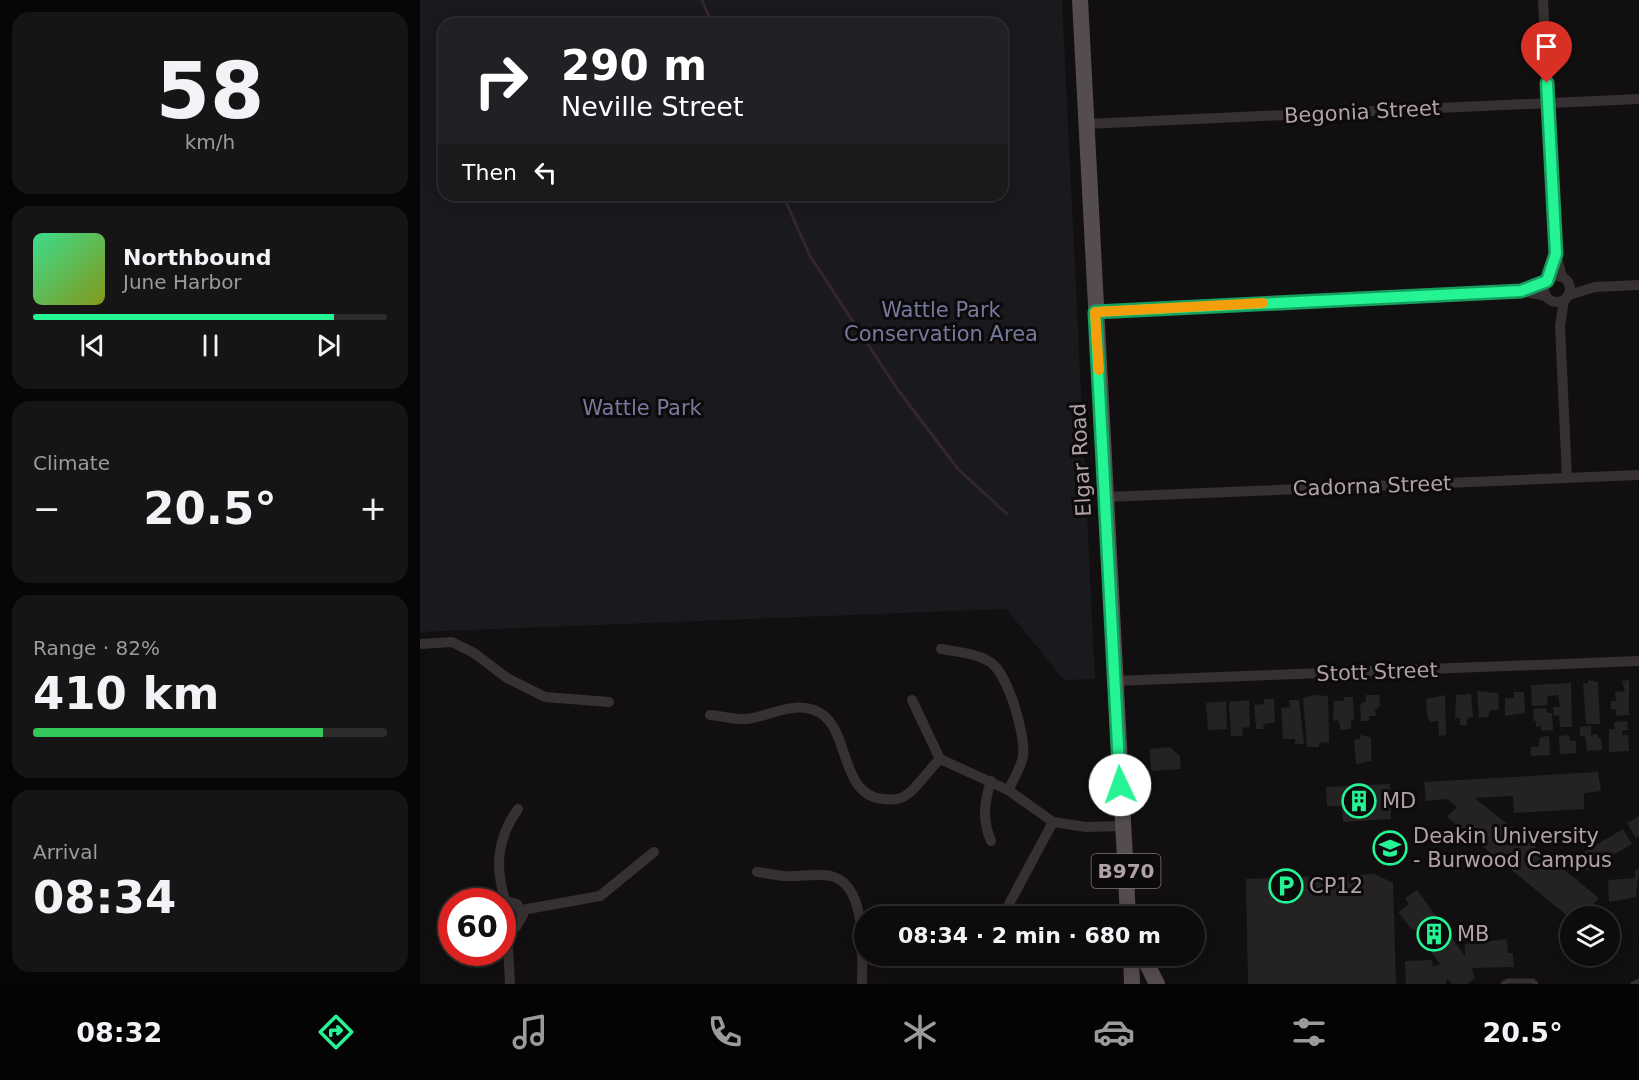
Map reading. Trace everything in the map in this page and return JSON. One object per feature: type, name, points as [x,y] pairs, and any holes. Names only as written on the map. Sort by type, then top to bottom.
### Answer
[{"type":"main road","name":"Elgar Road","points":[[1080,0],[1127,906]]},
{"type":"main road","points":[[1131,966],[1132,984]]},
{"type":"main road","points":[[1148,966],[1157,984]]},
{"type":"street","points":[[1543,0],[1556,254],[1565,279],[1567,297],[1560,326],[1567,478]]},
{"type":"street","name":"Begonia Street","points":[[1086,124],[1639,99]]},
{"type":"street","points":[[1556,254],[1544,288],[1560,326]]},
{"type":"street","points":[[1521,291],[1548,280],[1565,279],[1595,287]]},
{"type":"street","points":[[1095,312],[1521,291],[1549,298],[1567,297],[1595,287],[1639,285]]},
{"type":"street","name":"Cadorna Street","points":[[1106,497],[1639,476]]},
{"type":"street","points":[[420,644],[452,642],[474,653],[507,678],[545,697],[609,702]]},
{"type":"street","points":[[941,649],[972,654],[990,662],[1003,675],[1023,755],[1008,789]]},
{"type":"street","name":"Stott Street","points":[[1115,681],[1639,661]]},
{"type":"street","points":[[912,700],[940,759],[1008,789],[1053,822],[1086,827],[1123,826]]},
{"type":"street","points":[[710,715],[745,719],[793,707],[814,710],[830,720],[853,775],[863,791],[876,799],[891,800],[905,796],[940,759]]},
{"type":"street","points":[[991,782],[984,803],[985,826],[991,841]]},
{"type":"street","points":[[501,888],[498,875],[499,848],[506,826],[518,809]]},
{"type":"street","points":[[1009,904],[1053,822]]},
{"type":"street","points":[[522,910],[600,896],[654,852]]},
{"type":"street","points":[[757,872],[784,876],[830,876],[843,880],[853,894],[859,912],[862,984]]},
{"type":"street","points":[[516,904],[522,910]]},
{"type":"street","points":[[516,924],[520,923],[522,910]]},
{"type":"street","points":[[508,966],[510,984]]},
{"type":"lane","points":[[1503,984],[1508,981],[1533,981],[1536,984]]},
{"type":"lane","points":[[1633,984],[1639,981]]},
{"type":"green space","name":"Wattle Park","points":[[420,0],[1062,0],[1095,679],[1064,680],[1006,609],[420,632]]},
{"type":"building","points":[[1588,680],[1598,682],[1600,724],[1586,724],[1583,683],[1588,683]]},
{"type":"building","points":[[1629,680],[1629,715],[1616,716],[1616,709],[1611,709],[1611,701],[1616,701],[1615,692],[1625,691],[1622,681]]},
{"type":"building","points":[[1571,683],[1572,727],[1560,727],[1559,715],[1554,716],[1553,707],[1560,707],[1558,695],[1547,696],[1548,705],[1532,706],[1531,685]]},
{"type":"building","points":[[1477,691],[1498,693],[1499,710],[1490,710],[1488,717],[1479,718]]},
{"type":"building","points":[[1514,692],[1524,692],[1525,713],[1505,716],[1505,698],[1514,698]]},
{"type":"building","points":[[1471,694],[1473,717],[1467,718],[1467,725],[1460,725],[1460,718],[1455,718],[1456,695]]},
{"type":"building","points":[[1314,695],[1328,696],[1329,742],[1319,743],[1319,747],[1307,747],[1303,698]]},
{"type":"building","points":[[1366,695],[1379,695],[1380,706],[1375,710],[1376,716],[1369,716],[1369,721],[1361,721],[1360,704],[1366,701]]},
{"type":"building","points":[[1445,695],[1446,735],[1439,736],[1438,721],[1430,722],[1427,715],[1426,699]]},
{"type":"building","points":[[1344,697],[1353,697],[1354,719],[1351,720],[1351,729],[1341,730],[1338,720],[1333,721],[1334,701],[1344,701]]},
{"type":"building","points":[[1264,699],[1274,699],[1275,722],[1263,724],[1264,729],[1256,729],[1254,705],[1264,704]]},
{"type":"building","points":[[1249,700],[1250,727],[1242,728],[1243,736],[1231,736],[1229,702]]},
{"type":"building","points":[[1289,700],[1299,700],[1304,744],[1295,744],[1295,739],[1283,739],[1281,708],[1290,707]]},
{"type":"building","points":[[1226,701],[1227,729],[1208,730],[1206,703]]},
{"type":"building","points":[[1546,708],[1547,713],[1552,713],[1553,730],[1541,731],[1541,726],[1536,727],[1533,709]]},
{"type":"building","points":[[1627,721],[1628,730],[1622,731],[1622,735],[1628,735],[1629,751],[1609,752],[1609,729],[1615,729],[1614,722]]},
{"type":"building","points":[[1591,726],[1591,735],[1598,734],[1598,738],[1601,738],[1602,750],[1587,751],[1585,736],[1580,736],[1580,727]]},
{"type":"building","points":[[1360,735],[1371,737],[1371,761],[1356,764],[1354,740],[1360,739]]},
{"type":"building","points":[[1569,735],[1570,741],[1576,741],[1576,753],[1560,754],[1559,736]]},
{"type":"building","points":[[1549,736],[1550,755],[1531,756],[1531,747],[1538,747],[1540,737]]},
{"type":"building","points":[[1170,747],[1180,756],[1181,769],[1151,771],[1150,749]]},
{"type":"building","points":[[1598,772],[1601,791],[1584,793],[1584,809],[1514,813],[1513,796],[1475,798],[1599,898],[1592,906],[1560,906],[1560,910],[1447,817],[1457,807],[1447,799],[1426,801],[1424,782]]},
{"type":"building","name":"MD","points":[[1390,784],[1391,819],[1343,822],[1342,806],[1327,806],[1326,787]]},
{"type":"building","points":[[1639,816],[1639,836],[1636,838],[1627,823]]},
{"type":"building","points":[[1623,829],[1632,844],[1586,871],[1577,856]]},
{"type":"building","points":[[1639,869],[1636,897],[1609,902],[1608,880],[1635,878],[1635,870]]},
{"type":"building","name":"CP12","points":[[1375,874],[1393,883],[1396,984],[1248,984],[1246,879]]},
{"type":"building","name":"MB","points":[[1417,890],[1465,956],[1465,944],[1507,939],[1508,953],[1513,953],[1514,967],[1471,968],[1475,978],[1467,984],[1452,984],[1446,980],[1446,984],[1406,984],[1405,961],[1432,960],[1433,967],[1440,964],[1414,928],[1412,930],[1398,912],[1409,904],[1405,898]]},
{"type":"waterway","points":[[702,0],[710,18]]},
{"type":"waterway","points":[[786,201],[810,256],[898,390],[958,469],[1007,514]]},
{"type":"slow traffic","points":[[1099,370],[1095,312],[1263,303]]},
{"type":"place","name":"MD","points":[[1359,801]]},
{"type":"place","name":"Deakin University - Burwood Campus","points":[[1390,848]]},
{"type":"place","name":"CP12","points":[[1286,886]]},
{"type":"place","name":"MB","points":[[1434,934]]},
{"type":"route","points":[[1120,785],[1095,312],[1521,291],[1547,281],[1550,278],[1556,254],[1547,83]]},
{"type":"park label","name":"Wattle Park Conservation Area","points":[[941,322]]}]
